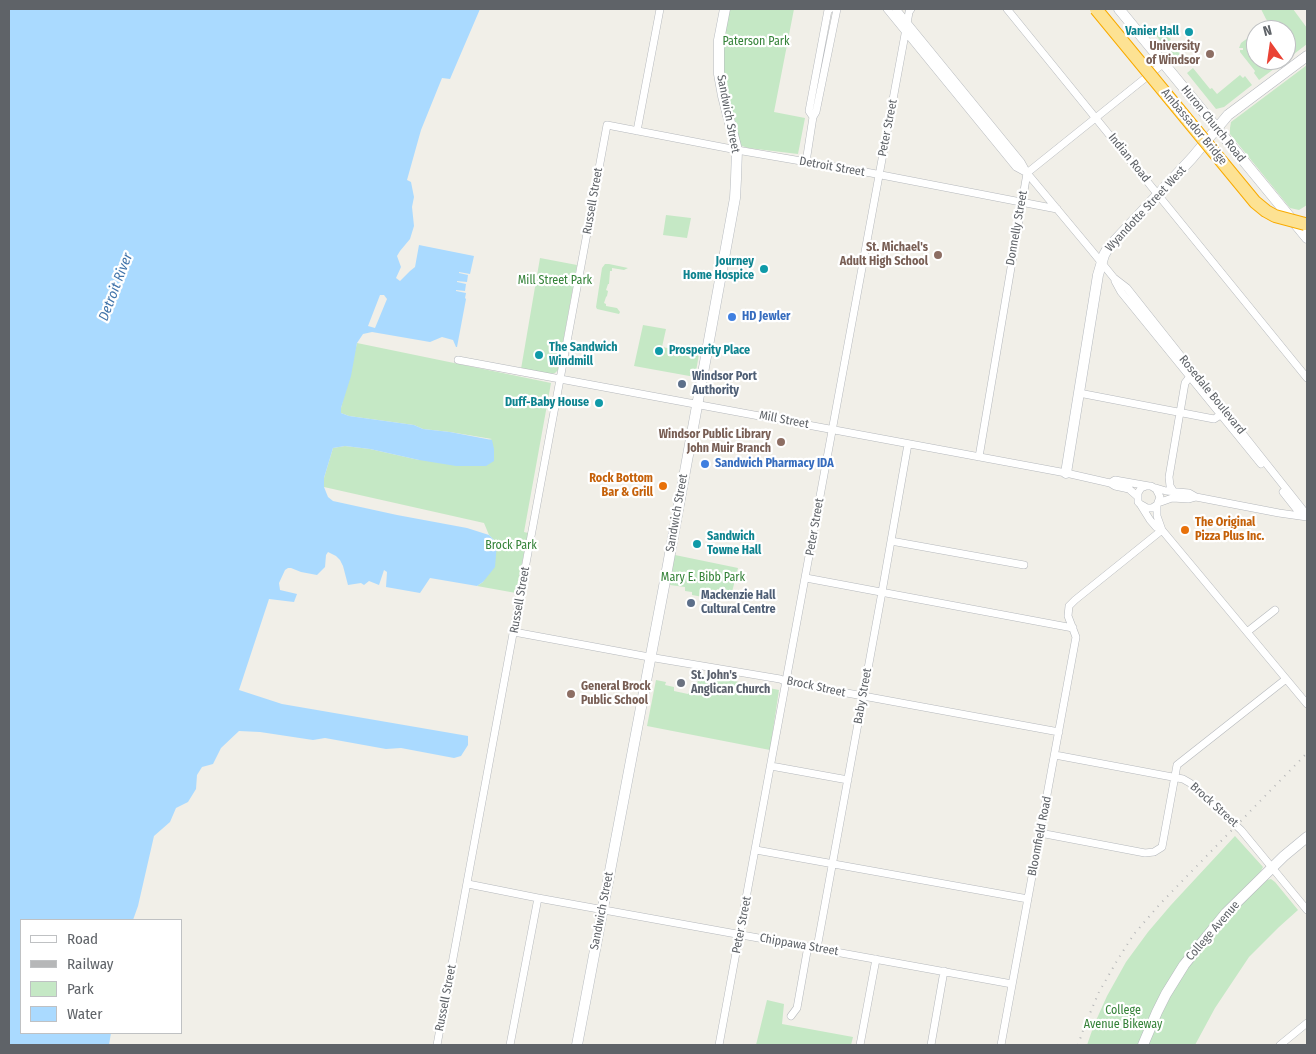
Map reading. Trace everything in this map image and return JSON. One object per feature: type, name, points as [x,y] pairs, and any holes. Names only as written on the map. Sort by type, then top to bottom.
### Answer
[{"type":"highway","name":"Ambassador Bridge","points":[[1096,9],[1255,202],[1275,216],[1305,224]]},
{"type":"main road","name":"Sandwich Street","points":[[577,1045],[735,198],[737,150],[719,74],[719,40],[725,9]]},
{"type":"main road","name":"Huron Church Road","points":[[1119,9],[1307,238]]},
{"type":"main road","name":"Wyandotte Street West","points":[[1066,473],[1101,262],[1108,248],[1192,158],[1228,115],[1307,56]]},
{"type":"main road","name":"College Avenue","points":[[1143,1045],[1157,1012],[1184,965],[1226,913],[1272,867],[1307,837]]},
{"type":"street","points":[[637,131],[660,9]]},
{"type":"street","points":[[806,162],[812,117],[810,111],[828,10],[830,9]]},
{"type":"street","points":[[812,117],[816,112],[836,9]]},
{"type":"street","name":"Rosedale Boulevard","points":[[887,9],[1016,167],[1027,172]]},
{"type":"street","name":"Rosedale Boulevard","points":[[896,9],[1114,278],[1121,292],[1306,516]]},
{"type":"street","name":"Peter Street","points":[[720,1045],[909,12],[912,9]]},
{"type":"street","name":"Indian Road","points":[[1007,9],[1307,378]]},
{"type":"street","name":"Donnelly Street","points":[[979,457],[1027,172],[1164,63]]},
{"type":"street","name":"Detroit Street","points":[[607,125],[1057,209]]},
{"type":"street","name":"Russell Street","points":[[437,1045],[607,125]]},
{"type":"street","name":"Mill Street","points":[[458,360],[1066,473],[1129,489],[1137,496]]},
{"type":"street","points":[[1174,492],[1170,486],[1169,477],[1185,383],[1191,375]]},
{"type":"street","points":[[1079,393],[1214,419],[1223,414]]},
{"type":"street","name":"Baby Street","points":[[817,948],[908,444]]},
{"type":"street","points":[[1162,530],[1156,527],[1150,520],[1137,496],[1141,488],[1163,484],[1169,477]]},
{"type":"street","name":"Mill Street","points":[[1110,483],[1116,480],[1151,486],[1166,491],[1189,493],[1196,498]]},
{"type":"street","points":[[1151,486],[1159,494],[1157,516],[1162,530],[1307,704]]},
{"type":"street","name":"Mill Street","points":[[1157,504],[1172,498],[1196,498],[1306,516]]},
{"type":"street","points":[[1140,504],[1147,508],[1152,508],[1157,504]]},
{"type":"street","name":"Bloomfield Road","points":[[1001,1045],[1076,637],[1068,616],[1069,606],[1162,530]]},
{"type":"street","points":[[891,540],[1024,565]]},
{"type":"street","points":[[806,578],[1072,628]]},
{"type":"street","points":[[1247,632],[1275,610]]},
{"type":"street","name":"Brock Street","points":[[514,632],[780,679],[786,682],[1059,732]]},
{"type":"street","points":[[1040,833],[1145,853],[1154,852],[1162,847],[1177,765],[1286,679]]},
{"type":"street","name":"Brock Street","points":[[1055,755],[1175,777],[1190,783],[1241,830],[1307,910]]},
{"type":"street","points":[[771,766],[848,780]]},
{"type":"street","points":[[756,850],[1028,899]]},
{"type":"street","name":"Chippawa Street","points":[[468,884],[1012,984]]},
{"type":"street","points":[[510,1045],[538,898]]},
{"type":"street","points":[[791,1016],[797,1008],[808,946]]},
{"type":"street","points":[[860,1045],[876,959]]},
{"type":"street","points":[[931,1045],[944,971]]},
{"type":"street","points":[[1280,1045],[1307,1023]]},
{"type":"green space","name":"Paterson Park","points":[[730,9],[794,9],[774,112],[805,118],[798,154],[748,148],[739,143],[724,76],[724,39]]},
{"type":"green space","points":[[1261,9],[1293,9],[1307,28],[1307,44],[1296,52],[1296,20],[1266,19]]},
{"type":"green space","points":[[1162,27],[1166,31],[1165,35],[1171,39],[1170,41],[1179,52],[1187,57],[1179,64],[1154,33]]},
{"type":"green space","points":[[1246,39],[1246,60],[1240,52],[1240,50],[1243,50],[1243,48],[1239,48],[1241,43]]},
{"type":"green space","points":[[1307,65],[1307,205],[1299,210],[1290,208],[1230,134],[1230,128],[1231,122]]},
{"type":"green space","points":[[1193,68],[1210,89],[1212,88],[1217,94],[1240,75],[1243,78],[1245,76],[1252,85],[1224,107],[1216,109],[1187,73]]},
{"type":"green space","points":[[1272,70],[1259,80],[1254,73],[1255,71]]},
{"type":"green space","points":[[666,215],[691,218],[687,238],[663,235]]},
{"type":"green space","name":"Mill Street Park","points":[[540,258],[577,265],[558,370],[551,374],[521,369]]},
{"type":"green space","points":[[605,264],[628,268],[624,270],[612,268],[606,290],[608,291],[604,303],[606,306],[617,308],[620,312],[619,314],[597,309],[596,307],[602,268]]},
{"type":"green space","name":"Prosperity Place","points":[[643,325],[666,329],[662,347],[699,354],[695,377],[634,366]]},
{"type":"green space","name":"Brock Park","points":[[357,343],[551,383],[524,532],[528,533],[516,593],[477,586],[483,582],[497,543],[489,535],[484,523],[324,487],[324,478],[333,448],[345,446],[370,449],[419,460],[492,439],[423,429],[414,425],[349,416],[341,413]]},
{"type":"green space","name":"Mary E. Bibb Park","points":[[675,555],[738,568],[732,592],[717,589],[714,599],[692,595],[692,592],[685,591],[685,587],[670,585],[672,560]]},
{"type":"green space","points":[[694,673],[779,690],[770,750],[647,726],[656,680],[666,682],[665,685],[674,687],[674,691],[688,694],[691,688],[696,689],[698,680],[693,679]]},
{"type":"green space","name":"College Avenue Bikeway","points":[[1235,836],[1263,867],[1174,972],[1157,1001],[1139,1045],[1087,1045],[1107,996],[1126,962],[1171,905]]},
{"type":"green space","points":[[1271,879],[1298,910],[1249,957],[1215,1008],[1195,1045],[1147,1045],[1165,1004],[1197,954],[1237,907],[1267,880]]},
{"type":"green space","points":[[767,1000],[784,1004],[782,1024],[853,1037],[851,1045],[756,1045]]},
{"type":"water","name":"Detroit River","points":[[9,9],[480,9],[450,79],[442,78],[421,130],[407,180],[411,182],[414,197],[412,207],[414,226],[410,239],[397,256],[401,267],[396,278],[400,281],[415,267],[419,245],[474,256],[470,274],[459,272],[468,275],[467,282],[457,281],[466,284],[465,291],[456,291],[466,293],[466,299],[457,347],[453,340],[442,337],[430,342],[372,332],[363,334],[357,343],[351,376],[341,413],[349,416],[414,425],[423,429],[492,440],[494,461],[486,466],[456,466],[345,446],[333,448],[324,478],[324,487],[328,497],[333,501],[467,528],[489,535],[497,543],[495,567],[483,582],[477,586],[430,578],[420,593],[386,587],[387,572],[384,570],[379,585],[369,581],[364,585],[361,583],[348,585],[340,560],[328,552],[325,567],[317,575],[288,568],[285,570],[279,583],[280,590],[297,594],[294,602],[269,599],[239,690],[282,704],[468,736],[468,745],[461,756],[454,758],[401,748],[386,749],[325,738],[313,740],[260,732],[239,731],[221,748],[213,764],[202,767],[197,775],[196,789],[188,802],[176,808],[170,822],[154,836],[133,919],[20,919],[20,1034],[111,1034],[109,1045],[9,1045]],"holes":[[[380,295],[384,295],[387,299],[375,328],[368,326]]]},
{"type":"railway","points":[[1078,1045],[1099,992],[1134,934],[1160,904],[1307,753]]},
{"type":"place","name":"Vanier Hall","points":[[1189,32]]},
{"type":"place","name":"University of Windsor","points":[[1210,54]]},
{"type":"place","name":"St. Michael's Adult High School","points":[[938,255]]},
{"type":"place","name":"Journey Home Hospice","points":[[764,269]]},
{"type":"place","name":"HD Jewler","points":[[732,317]]},
{"type":"place","name":"Prosperity Place","points":[[659,351]]},
{"type":"place","name":"The Sandwich Windmill","points":[[539,355]]},
{"type":"place","name":"Windsor Port Authority","points":[[682,384]]},
{"type":"place","name":"Duff-Baby House","points":[[599,403]]},
{"type":"place","name":"Windsor Public Library John Muir Branch","points":[[781,442]]},
{"type":"place","name":"Sandwich Pharmacy IDA","points":[[705,464]]},
{"type":"place","name":"Rock Bottom Bar & Grill","points":[[663,486]]},
{"type":"place","name":"The Original Pizza Plus Inc.","points":[[1185,530]]},
{"type":"place","name":"Sandwich Towne Hall","points":[[697,544]]},
{"type":"place","name":"Mackenzie Hall Cultural Centre","points":[[691,603]]},
{"type":"place","name":"St. John's Anglican Church","points":[[681,683]]},
{"type":"place","name":"General Brock Public School","points":[[571,694]]}]
